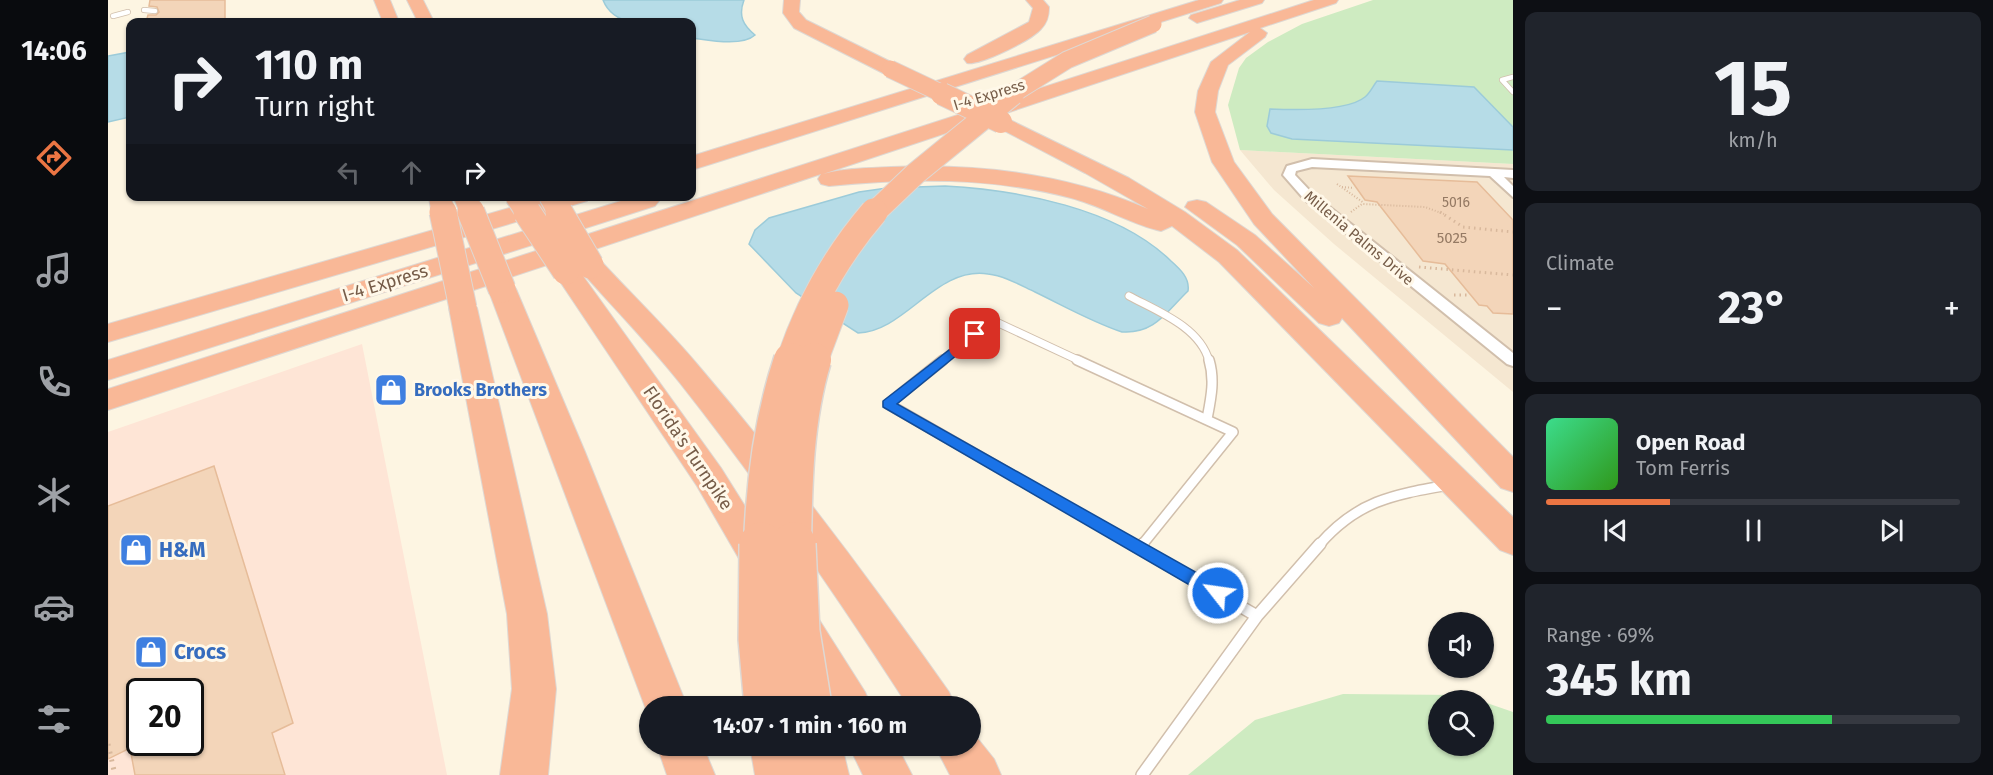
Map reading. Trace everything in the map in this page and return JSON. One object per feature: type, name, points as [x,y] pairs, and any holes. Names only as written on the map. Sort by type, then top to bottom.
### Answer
[{"type":"highway","points":[[382,0],[389,18]]},
{"type":"highway","points":[[792,0],[791,13],[800,24],[1176,194],[1246,240],[1432,415],[1510,476]]},
{"type":"highway","points":[[810,0],[807,8],[810,14],[824,26],[898,67]]},
{"type":"highway","points":[[973,59],[990,47],[1033,29],[1041,18],[1041,7],[1034,0]]},
{"type":"highway","points":[[696,142],[1171,0]]},
{"type":"highway","name":"I-4 Express","points":[[696,163],[1215,0]]},
{"type":"highway","points":[[809,696],[796,601],[800,453],[806,395],[819,344],[836,302],[861,258],[887,223],[935,176],[1026,96],[1069,67],[1093,55],[1159,26],[1233,0]]},
{"type":"highway","points":[[765,696],[760,601],[760,524],[767,452],[778,393],[816,298],[869,218],[969,127],[1054,65],[1105,41],[1256,0]]},
{"type":"highway","points":[[696,196],[1292,5],[1330,0]]},
{"type":"highway","points":[[1292,5],[1220,62],[1208,92],[1205,112],[1219,154],[1263,219],[1510,476]]},
{"type":"highway","name":"I-4 Express","points":[[791,156],[1292,5]]},
{"type":"highway","points":[[1013,121],[1155,201],[1199,231],[1228,255],[1513,540]]},
{"type":"highway","points":[[696,201],[881,172],[963,173],[1034,181],[1118,206],[1169,228],[1217,255],[1273,300]]},
{"type":"highway","points":[[441,201],[527,614],[534,689],[524,775]]},
{"type":"highway","points":[[467,201],[568,452],[661,696]]},
{"type":"highway","points":[[108,310],[491,201]]},
{"type":"highway","name":"Florida's Turnpike","points":[[520,201],[578,268],[843,696]]},
{"type":"highway","points":[[552,201],[578,268],[689,374],[751,451],[856,592],[926,696]]},
{"type":"highway","name":"I-4 Express","points":[[108,333],[562,201]]},
{"type":"highway","points":[[108,400],[669,205],[693,201]]},
{"type":"highway","name":"I-4 Express","points":[[108,370],[669,205]]},
{"type":"highway","points":[[108,362],[137,353],[186,346]]},
{"type":"highway","points":[[684,756],[691,775]]},
{"type":"highway","points":[[775,756],[778,775]]},
{"type":"highway","points":[[821,756],[825,775]]},
{"type":"highway","points":[[878,756],[888,775]]},
{"type":"highway","points":[[965,756],[977,775]]},
{"type":"street","name":"Millenia Palms Drive","points":[[1513,174],[1312,163],[1290,169],[1289,175],[1292,181],[1329,214],[1513,361]]},
{"type":"street","points":[[1493,173],[1513,193]]},
{"type":"lane","points":[[144,10],[155,11]]},
{"type":"lane","points":[[114,16],[128,12]]},
{"type":"lane","points":[[1513,77],[1502,80],[1513,92]]},
{"type":"lane","points":[[1129,296],[1178,322],[1200,341],[1211,365],[1214,380],[1214,394],[1207,419]]},
{"type":"lane","points":[[1140,548],[1233,432],[992,320],[888,404],[1257,616]]},
{"type":"lane","points":[[1142,775],[1257,616],[1338,522],[1388,496],[1456,484]]},
{"type":"path","points":[[1337,184],[1365,204]]},
{"type":"path","points":[[1341,187],[1354,188]]},
{"type":"path","points":[[1329,214],[1353,212],[1357,206],[1365,204],[1404,206],[1434,209],[1456,224],[1472,229],[1513,232]]},
{"type":"path","points":[[1404,206],[1408,211]]},
{"type":"path","points":[[1443,271],[1513,275]]},
{"type":"path","points":[[108,744],[115,775]]},
{"type":"shaded area","points":[[1240,150],[1513,164],[1513,392],[1334,244],[1274,190]]},
{"type":"shaded area","points":[[362,344],[447,775],[108,775],[108,432]]},
{"type":"green space","points":[[1373,0],[1513,0],[1513,164],[1240,150],[1228,105],[1239,68],[1246,58],[1268,42],[1302,24]]},
{"type":"green space","points":[[1343,694],[1428,695],[1428,756],[1494,756],[1494,705],[1513,712],[1513,775],[1188,775],[1255,720]]},
{"type":"water","points":[[603,0],[744,0],[743,20],[747,28],[755,35],[749,39],[734,42],[696,38],[696,18],[621,18],[609,10]]},
{"type":"water","points":[[126,53],[126,118],[108,122],[108,56]]},
{"type":"water","points":[[1377,81],[1474,87],[1513,127],[1513,150],[1292,139],[1271,133],[1267,126],[1270,109],[1319,109],[1346,105],[1365,97]]},
{"type":"water","points":[[945,186],[1004,192],[1065,205],[1123,227],[1149,243],[1171,261],[1186,278],[1188,291],[1152,325],[1133,332],[1122,332],[1089,319],[1006,279],[988,274],[969,274],[936,289],[891,322],[875,330],[858,333],[796,293],[749,244],[755,230],[769,218],[859,192],[887,188]]},
{"type":"building","points":[[150,0],[225,0],[225,18],[147,18],[148,15],[156,15],[159,12],[157,7],[149,6]]},
{"type":"building","points":[[1348,176],[1477,182],[1513,220],[1513,314],[1493,313],[1487,306],[1479,305],[1445,264],[1423,261],[1377,202],[1365,200]]},
{"type":"building","points":[[214,466],[293,723],[272,733],[285,775],[135,775],[131,756],[204,756],[204,678],[126,678],[126,750],[108,759],[108,506]]},
{"type":"place","name":"Brooks Brothers","points":[[391,390]]},
{"type":"place","name":"H&M","points":[[136,550]]},
{"type":"place","name":"Crocs","points":[[151,652]]},
{"type":"route","points":[[975,334],[888,404],[1218,593]]}]
